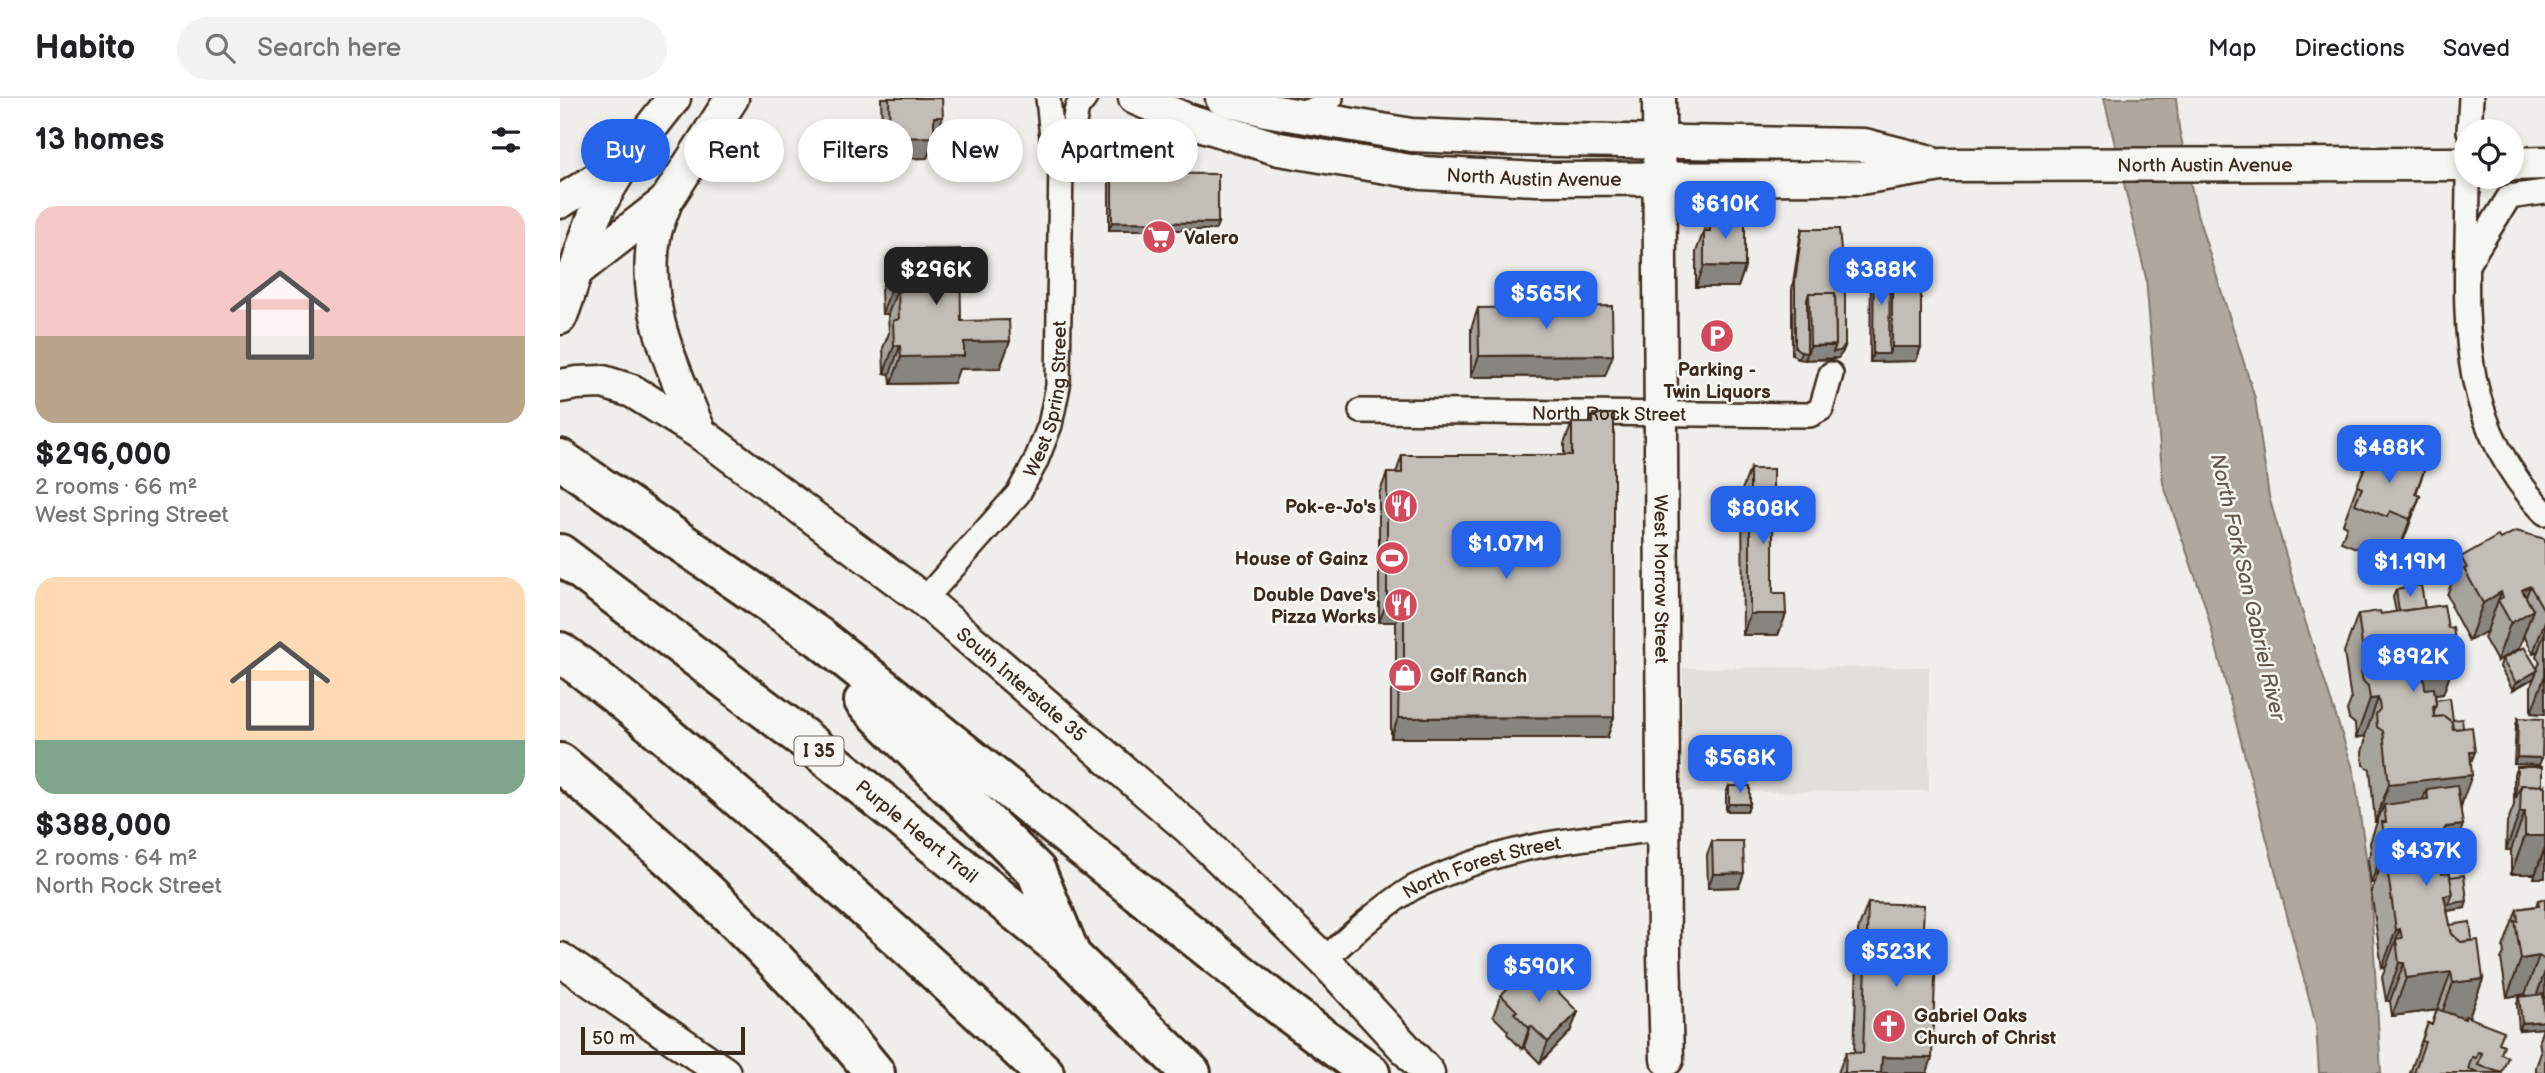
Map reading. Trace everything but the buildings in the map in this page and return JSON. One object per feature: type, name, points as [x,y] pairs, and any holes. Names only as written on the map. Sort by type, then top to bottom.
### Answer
[{"type":"highway","points":[[560,458],[820,638],[1287,1011],[1370,1073]]},
{"type":"highway","name":"Purple Heart Trail","points":[[560,554],[803,738],[1071,956],[1191,1073]]},
{"type":"highway","points":[[820,638],[852,688],[1036,871],[1071,956]]},
{"type":"highway","points":[[560,652],[619,695],[803,852],[967,999],[1044,1073]]},
{"type":"highway","points":[[560,763],[636,825],[746,930],[851,1043],[875,1073]]},
{"type":"main road","points":[[657,119],[674,98]]},
{"type":"main road","points":[[700,433],[662,340],[652,299],[654,237],[666,201],[732,98]]},
{"type":"main road","name":"North Austin Avenue","points":[[1135,98],[1186,120],[1279,149],[1422,173],[1536,179],[1860,178],[1942,165],[2454,164]]},
{"type":"main road","name":"North Austin Avenue","points":[[1222,98],[1266,110],[1411,135],[1864,145],[1942,165]]},
{"type":"main road","name":"West Morrow Street","points":[[1660,98],[1663,830],[1667,1059]]},
{"type":"main road","points":[[2524,164],[2545,163]]},
{"type":"main road","points":[[560,202],[592,182]]},
{"type":"main road","points":[[560,318],[568,278],[612,182]]},
{"type":"main road","points":[[568,278],[666,201]]},
{"type":"main road","name":"South Interstate 35","points":[[560,386],[603,382],[632,391],[700,433],[924,600],[1189,828],[1324,960],[1428,1073]]},
{"type":"main road","points":[[560,959],[724,1073]]},
{"type":"street","name":"West Spring Street","points":[[1048,98],[1050,119]]},
{"type":"street","name":"West Spring Street","points":[[1075,119],[1077,108],[1085,98]]},
{"type":"street","points":[[1298,115],[1322,106],[1331,98]]},
{"type":"street","points":[[2470,119],[2471,98]]},
{"type":"street","name":"West Spring Street","points":[[924,600],[1018,494],[1035,463],[1049,425],[1058,386],[1061,182]]},
{"type":"street","points":[[2468,189],[2469,357],[2477,398],[2492,438],[2516,478],[2545,513]]},
{"type":"street","points":[[2468,262],[2509,197],[2545,192]]},
{"type":"street","name":"North Rock Street","points":[[1362,411],[1810,415],[1821,409],[1831,374]]},
{"type":"street","name":"North Forest Street","points":[[1324,960],[1372,916],[1414,887],[1476,860],[1594,836],[1663,830]]},
{"type":"shaded area","points":[[1929,667],[1929,791],[1683,792],[1683,668]]},
{"type":"water","name":"North Fork San Gabriel River","points":[[2104,98],[2176,98],[2179,128],[2197,214],[2255,398],[2269,497],[2301,608],[2354,772],[2370,885],[2381,1073],[2319,1073],[2316,1025],[2205,605],[2163,483],[2146,278]]},
{"type":"place","name":"Valero","points":[[1159,237]]},
{"type":"place","name":"Parking - Twin Liquors","points":[[1717,336]]},
{"type":"place","name":"Pok-e-Jo's","points":[[1401,506]]},
{"type":"place","name":"House of Gainz","points":[[1392,558]]},
{"type":"place","name":"Double Dave's Pizza Works","points":[[1401,605]]},
{"type":"place","name":"Golf Ranch","points":[[1405,675]]},
{"type":"place","name":"Gabriel Oaks Church of Christ","points":[[1889,1026]]}]
